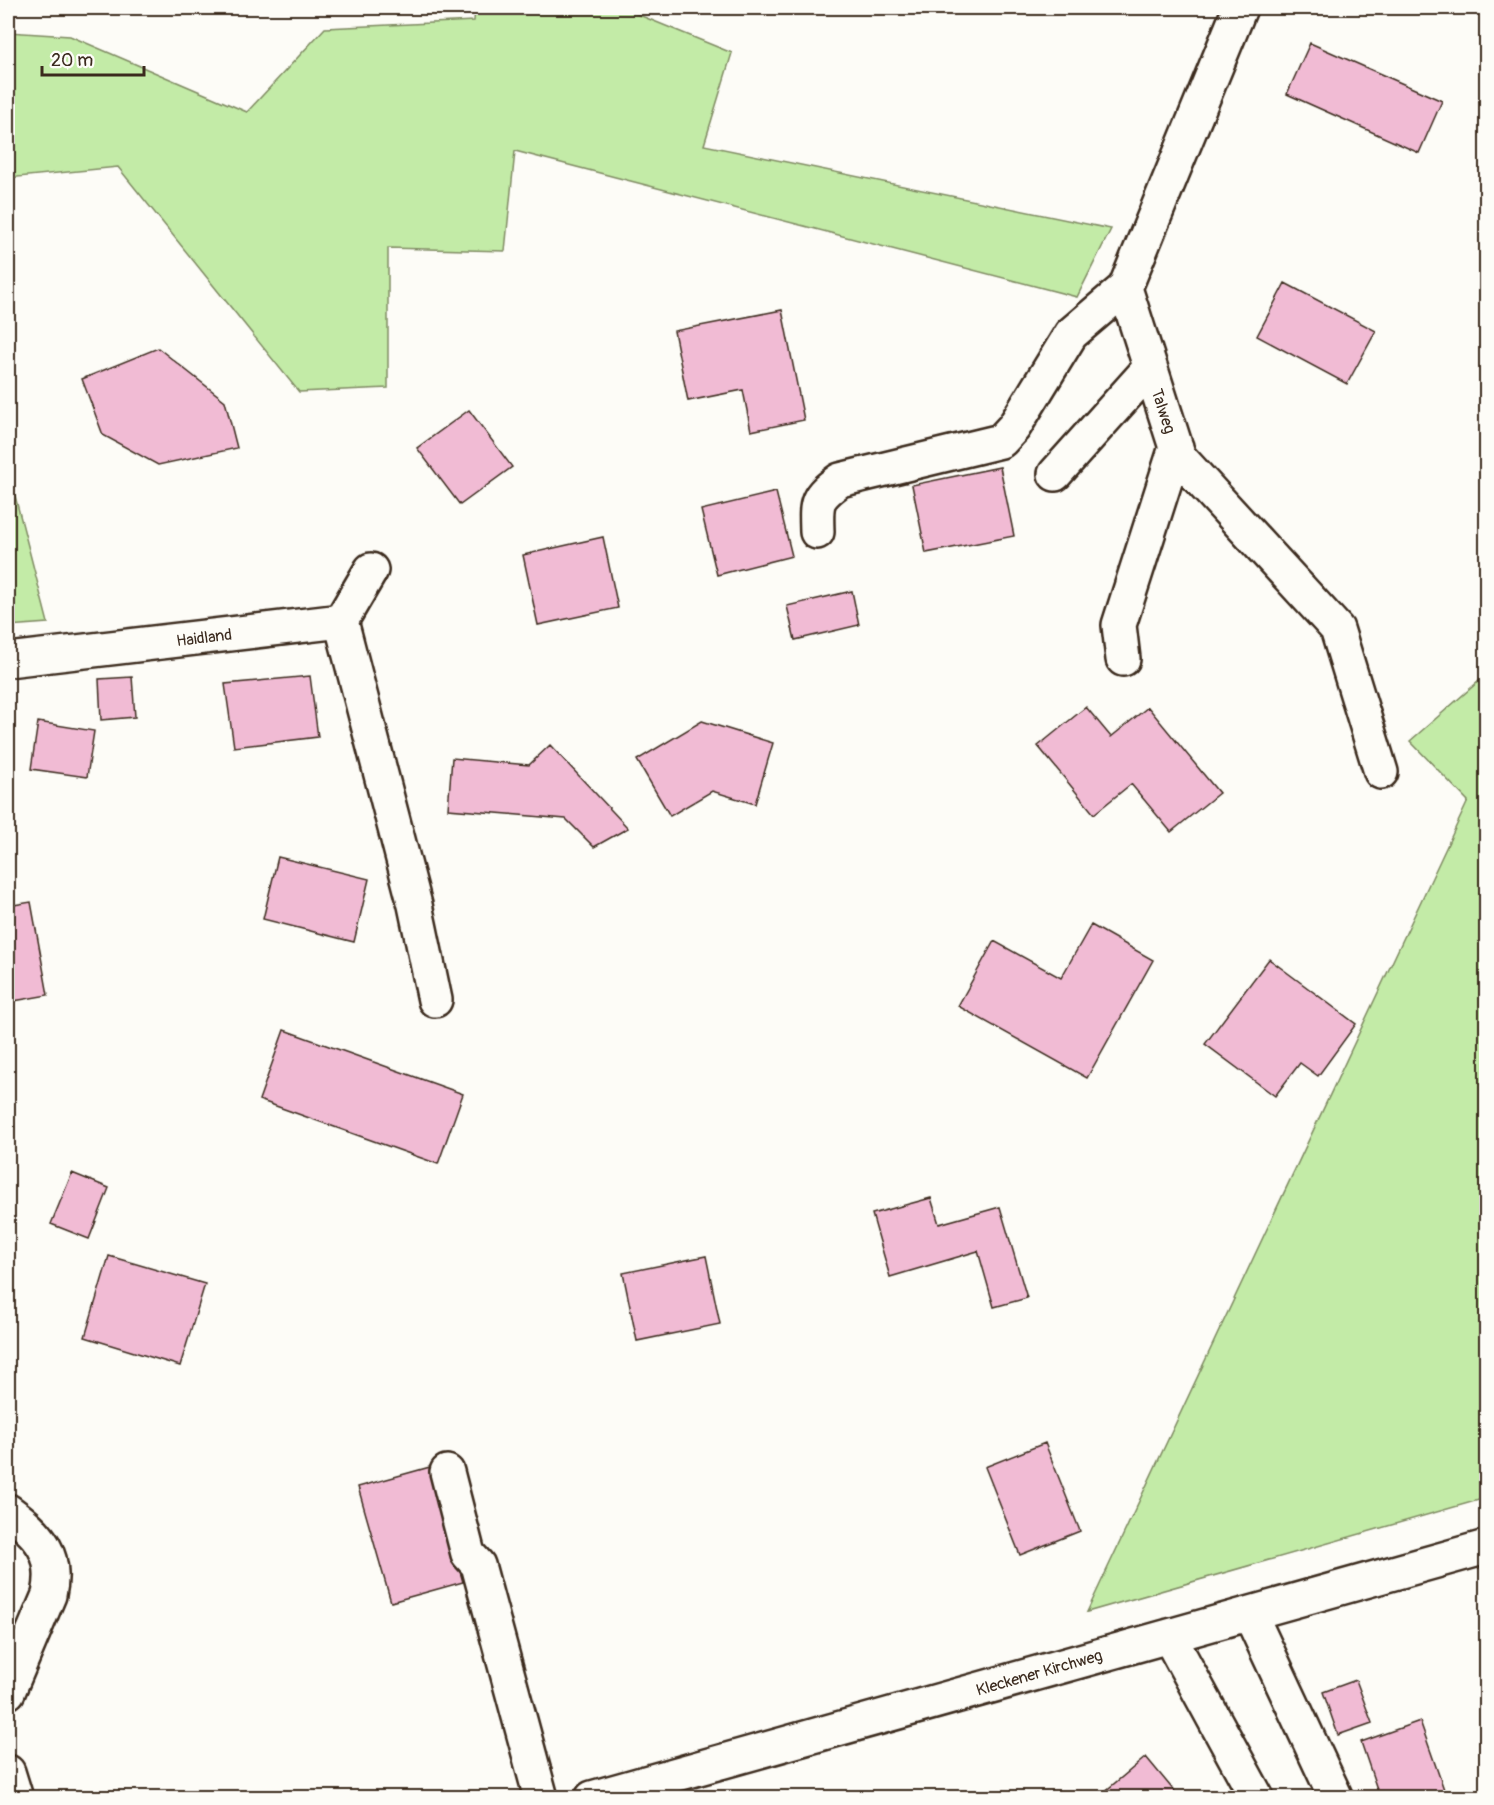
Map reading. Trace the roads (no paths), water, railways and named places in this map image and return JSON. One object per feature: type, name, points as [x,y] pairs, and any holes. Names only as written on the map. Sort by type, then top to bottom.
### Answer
[{"type":"street","points":[[817,532],[816,511],[822,493],[840,480],[1001,441],[1014,427],[1071,334],[1125,288],[1240,8]]},
{"type":"street","name":"Talweg","points":[[1125,288],[1179,457],[1337,629],[1381,772]]},
{"type":"street","points":[[1055,474],[1150,368]]},
{"type":"street","points":[[1123,659],[1119,626],[1176,447]]},
{"type":"street","points":[[371,570],[341,621],[415,905],[435,1000]]},
{"type":"street","name":"Haidland","points":[[8,660],[341,621]]},
{"type":"street","points":[[447,1473],[468,1554],[478,1564],[541,1797]]},
{"type":"street","points":[[8,1511],[26,1524],[41,1542],[52,1566],[52,1579],[49,1595],[8,1692]]},
{"type":"street","name":"Kleckener Kirchweg","points":[[592,1797],[1486,1547]]},
{"type":"street","points":[[1250,1614],[1336,1797]]},
{"type":"street","points":[[1169,1636],[1257,1797]]},
{"type":"street","points":[[8,1772],[16,1797]]}]
